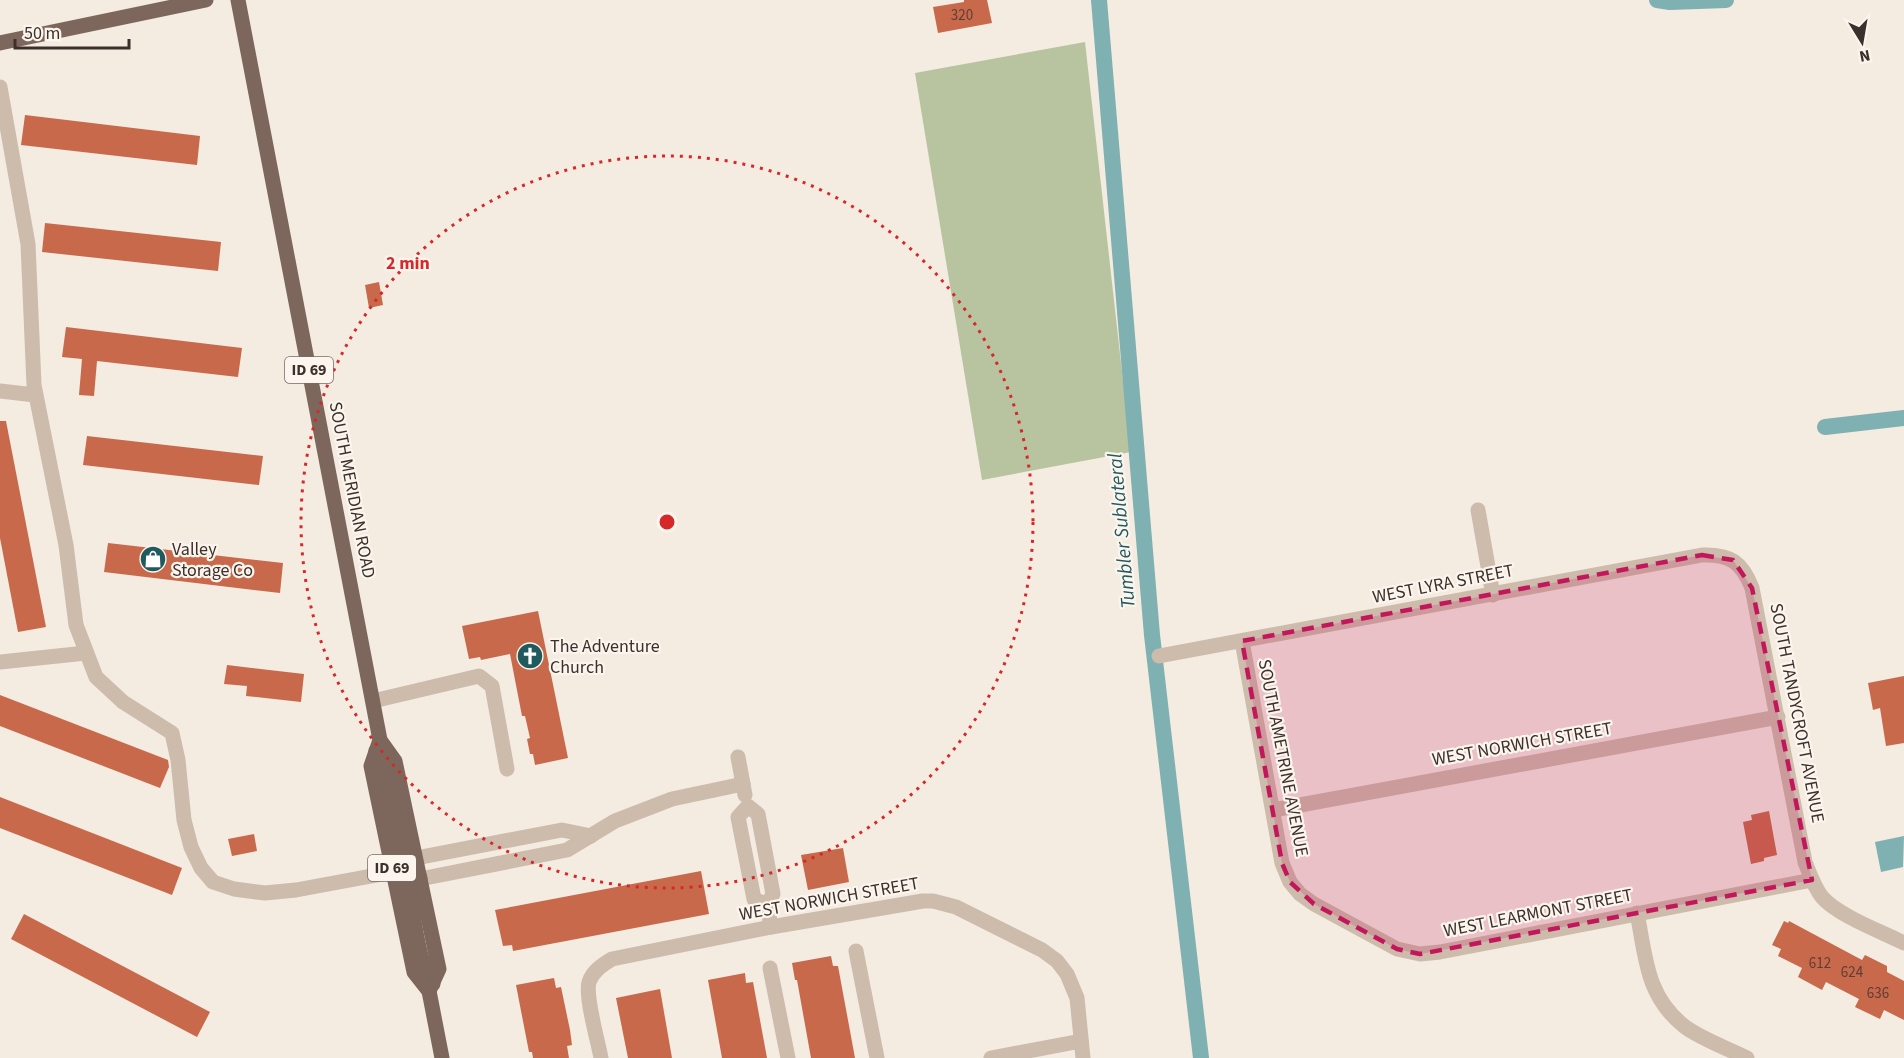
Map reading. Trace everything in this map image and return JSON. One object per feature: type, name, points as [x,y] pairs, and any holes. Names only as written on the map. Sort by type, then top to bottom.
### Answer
[{"type":"main road","points":[[0,43],[206,0]]},
{"type":"main road","name":"SOUTH MERIDIAN ROAD","points":[[238,0],[373,701],[378,745],[371,766],[414,972],[431,988]]},
{"type":"main road","points":[[378,745],[386,771],[404,861],[420,879]]},
{"type":"main road","name":"SOUTH MERIDIAN ROAD","points":[[378,745],[395,761],[416,858],[438,969],[431,988],[442,1058]]},
{"type":"street","points":[[0,87],[27,244],[35,394],[66,545],[76,626],[96,677],[123,702],[172,733],[178,760],[184,820],[191,847],[201,868],[213,882],[234,889],[265,893],[296,890],[393,872]]},
{"type":"street","points":[[0,391],[35,394]]},
{"type":"street","points":[[1478,510],[1493,595]]},
{"type":"street","name":"WEST LYRA STREET","points":[[1159,656],[1702,555],[1717,554],[1733,560]]},
{"type":"street","name":"SOUTH TANDYCROFT AVENUE","points":[[1733,560],[1746,573],[1752,588],[1806,862],[1812,880]]},
{"type":"street","name":"SOUTH AMETRINE AVENUE","points":[[1242,641],[1282,863],[1290,882]]},
{"type":"street","points":[[0,662],[87,653]]},
{"type":"street","points":[[373,701],[479,676],[492,686],[507,769]]},
{"type":"street","name":"WEST NORWICH STREET","points":[[1273,810],[1778,717]]},
{"type":"street","points":[[738,757],[748,806],[758,814],[773,894],[767,905],[771,927]]},
{"type":"street","points":[[420,879],[567,850],[615,821],[672,799],[743,784]]},
{"type":"street","points":[[416,858],[562,830],[591,836]]},
{"type":"street","points":[[1812,880],[1822,897],[1841,912],[1904,943]]},
{"type":"street","name":"WEST LEARMONT STREET","points":[[1290,882],[1300,894],[1314,904],[1397,949],[1420,954],[1812,880]]},
{"type":"street","name":"WEST NORWICH STREET","points":[[601,1058],[589,994],[590,982],[598,967],[612,959],[771,927],[911,902],[933,901],[945,903],[966,912],[1042,950],[1057,961],[1068,974],[1074,987],[1079,1009],[1081,1041]]},
{"type":"street","points":[[1637,913],[1650,979],[1662,1004],[1686,1028],[1747,1058]]},
{"type":"street","points":[[856,951],[877,1058]]},
{"type":"street","points":[[770,968],[788,1058]]},
{"type":"street","points":[[991,1058],[1081,1041],[1083,1058]]},
{"type":"highlighted area","points":[[1702,555],[1733,560],[1752,588],[1812,880],[1420,954],[1397,949],[1314,904],[1290,882],[1282,863],[1242,641]]},
{"type":"green space","points":[[1085,42],[1131,452],[982,480],[915,73]]},
{"type":"water","points":[[1904,836],[1903,867],[1881,872],[1875,842]]},
{"type":"building","points":[[964,0],[987,0],[992,23],[938,33],[933,7],[964,2]]},
{"type":"building","points":[[25,115],[200,136],[197,165],[21,145]]},
{"type":"building","points":[[45,223],[221,242],[218,271],[42,252]]},
{"type":"building","points":[[379,282],[383,305],[369,308],[365,285]]},
{"type":"building","points":[[66,327],[242,348],[238,377],[97,361],[94,396],[79,395],[82,359],[62,357]]},
{"type":"building","points":[[0,421],[6,421],[46,627],[18,632],[0,538]]},
{"type":"building","points":[[87,436],[263,456],[259,485],[83,465]]},
{"type":"building","points":[[108,543],[283,563],[280,593],[104,572]]},
{"type":"building","points":[[538,611],[568,758],[535,765],[533,754],[530,754],[527,739],[530,738],[525,716],[522,716],[510,654],[481,660],[480,657],[469,659],[462,626]]},
{"type":"building","points":[[227,665],[304,674],[301,702],[246,696],[247,686],[224,684]]},
{"type":"building","points":[[1904,676],[1904,743],[1886,746],[1880,708],[1873,710],[1868,683]]},
{"type":"building","points":[[0,695],[168,760],[169,767],[160,788],[0,726]]},
{"type":"building","points":[[0,797],[182,868],[172,895],[0,828]]},
{"type":"building","points":[[1769,811],[1777,855],[1751,864],[1743,822],[1752,820],[1751,815]]},
{"type":"building","points":[[254,834],[257,851],[232,856],[228,839]]},
{"type":"building","points":[[843,848],[849,882],[808,890],[801,855]]},
{"type":"building","points":[[701,871],[709,914],[513,951],[512,945],[503,946],[495,910]]},
{"type":"building","points":[[24,914],[210,1012],[197,1037],[11,939]]},
{"type":"building","points":[[1784,921],[1788,923],[1789,921],[1862,960],[1865,955],[1887,966],[1887,972],[1904,981],[1904,1020],[1884,1010],[1880,1019],[1855,1007],[1859,999],[1826,982],[1822,990],[1798,977],[1802,968],[1778,956],[1781,949],[1772,945]]},
{"type":"building","points":[[831,956],[833,966],[838,966],[855,1058],[811,1058],[792,963]]},
{"type":"building","points":[[745,973],[746,983],[753,982],[767,1058],[722,1058],[708,980]]},
{"type":"building","points":[[554,978],[556,988],[561,987],[570,1030],[572,1045],[567,1046],[569,1058],[533,1058],[532,1052],[529,1052],[516,985]]},
{"type":"building","points":[[660,989],[672,1058],[628,1058],[616,998]]},
{"type":"waterway","name":"Tumbler Sublateral","points":[[1099,0],[1152,635],[1201,1058]]},
{"type":"waterway","points":[[1657,0],[1670,2],[1726,0]]},
{"type":"waterway","points":[[1825,427],[1904,418]]},
{"type":"place","name":"Valley Storage Co","points":[[153,559]]},
{"type":"place","name":"The Adventure Church","points":[[530,656]]}]
